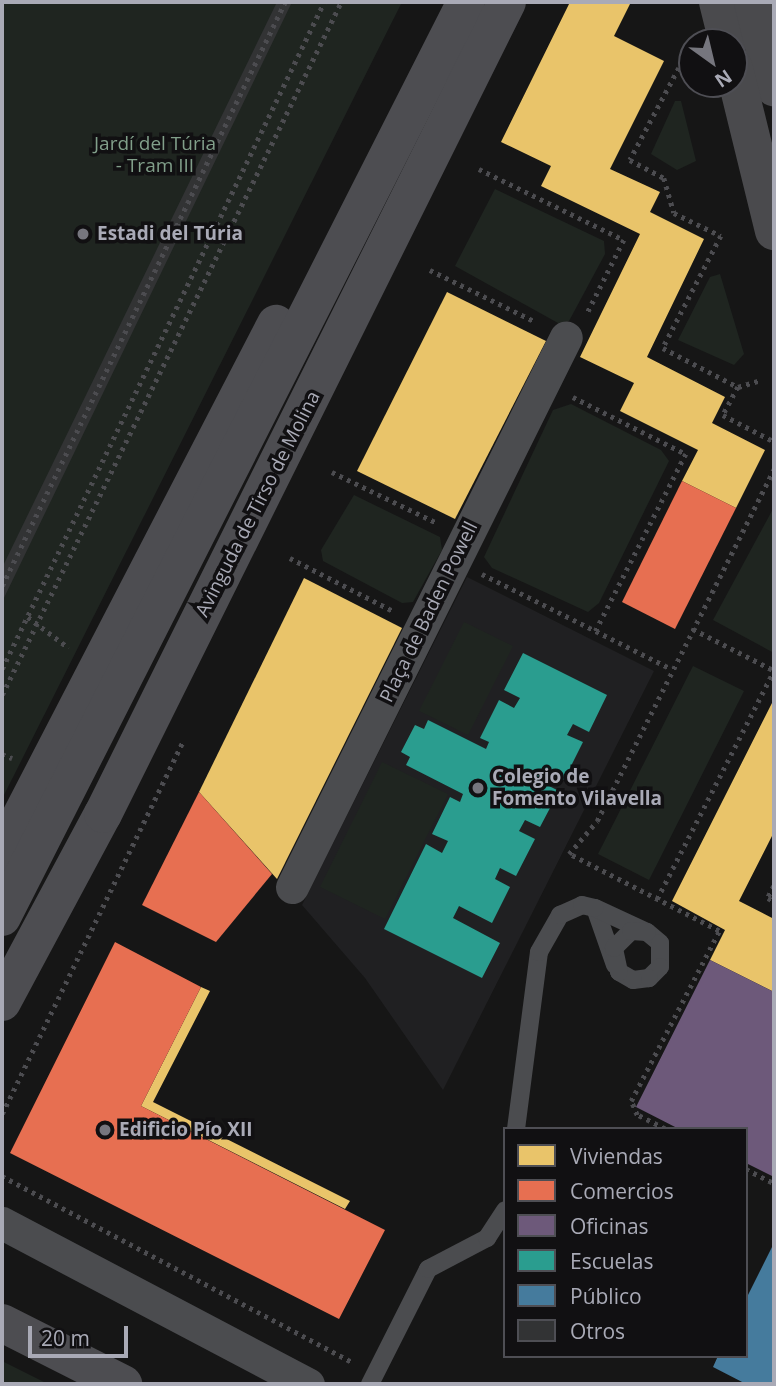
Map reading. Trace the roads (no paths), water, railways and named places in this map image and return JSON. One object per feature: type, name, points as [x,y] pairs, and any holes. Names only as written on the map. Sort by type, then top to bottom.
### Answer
[{"type":"main road","name":"Avinguda de Tirso de Molina","points":[[2,917],[218,499],[465,2]]},
{"type":"main road","points":[[2,853],[370,139],[465,2]]},
{"type":"main road","name":"Avinguda de Tirso de Molina","points":[[2,1002],[103,814],[508,2]]},
{"type":"main road","points":[[718,2],[724,28]]},
{"type":"main road","points":[[753,2],[774,87]]},
{"type":"main road","points":[[218,499],[490,35]]},
{"type":"main road","points":[[741,98],[774,231]]},
{"type":"main road","points":[[2,1323],[123,1384]]},
{"type":"street","name":"Plaça de Baden Powell","points":[[292,887],[566,337]]},
{"type":"street","points":[[2,1223],[308,1384]]},
{"type":"lane","points":[[516,1127],[539,952],[560,915],[570,907],[595,908],[647,932],[663,950],[655,973],[633,980],[615,965],[595,908]]},
{"type":"lane","points":[[615,965],[614,948],[623,935],[647,932]]},
{"type":"lane","points":[[370,1384],[428,1269],[487,1238],[503,1213]]},
{"type":"place","name":"Estadi del Túria","points":[[83,234]]},
{"type":"place","name":"Colegio de Fomento Vilavella","points":[[478,788]]},
{"type":"place","name":"Edificio Pío XII","points":[[105,1130]]},
{"type":"park label","name":"Jardí del Túria - Tram III","points":[[155,155]]}]
